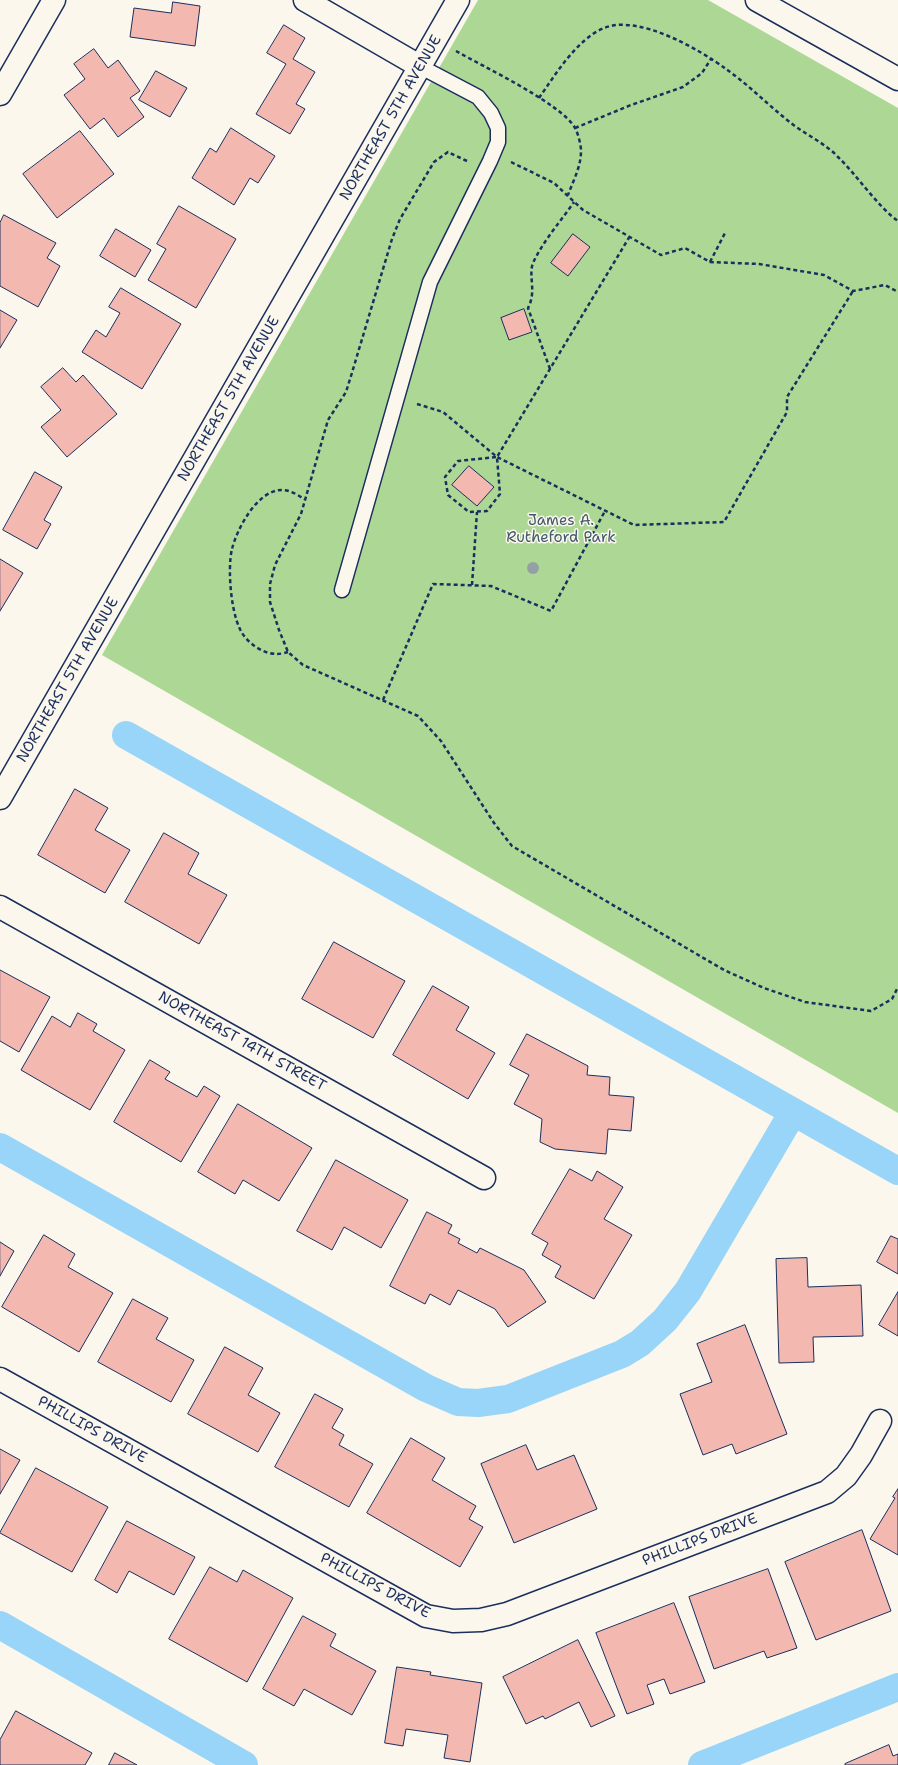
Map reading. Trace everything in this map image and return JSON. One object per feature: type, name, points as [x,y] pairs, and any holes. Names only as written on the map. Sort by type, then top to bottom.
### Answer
[{"type":"street","points":[[0,94],[54,0]]},
{"type":"street","points":[[305,0],[421,67]]},
{"type":"street","name":"NORTHEAST 5TH AVENUE","points":[[0,798],[421,67],[458,0]]},
{"type":"street","points":[[757,0],[898,79]]},
{"type":"street","name":"NORTHEAST 14TH STREET","points":[[0,907],[484,1178]]},
{"type":"street","name":"PHILLIPS DRIVE","points":[[0,1379],[426,1616],[453,1621],[481,1620],[507,1614],[827,1492],[846,1476],[861,1455],[880,1421]]},
{"type":"lane","points":[[342,590],[430,282],[498,142],[498,128],[491,113],[478,97],[421,67]]},
{"type":"path","points":[[539,98],[566,59],[589,37],[604,28],[622,24],[650,28],[686,44],[726,69],[792,124],[837,155],[898,221]]},
{"type":"path","points":[[456,51],[539,98],[559,112],[575,128],[582,150],[580,165],[568,195]]},
{"type":"path","points":[[575,128],[631,105],[683,87],[702,73],[711,59]]},
{"type":"path","points":[[472,163],[448,152],[434,162],[400,219],[389,246],[352,376],[346,392],[328,420],[304,499],[301,514],[275,565],[270,584],[270,602],[288,652],[303,665],[418,716],[441,741],[494,822],[512,846],[724,970],[764,988],[805,1002],[871,1011],[892,999],[898,987]]},
{"type":"path","points":[[506,159],[554,183],[583,210],[661,255],[684,248],[710,262],[759,264],[824,275],[853,291],[885,285],[898,292]]},
{"type":"path","points":[[550,369],[528,308],[533,299],[533,264],[574,202]]},
{"type":"path","points":[[710,262],[725,233]]},
{"type":"path","points":[[497,457],[458,461],[445,477],[448,495],[469,512],[477,512],[486,511],[500,494],[497,457],[630,236]]},
{"type":"path","points":[[396,398],[443,412],[497,457],[634,525],[724,522],[787,412],[788,397],[853,291]]},
{"type":"path","points":[[288,652],[276,654],[263,650],[244,636],[238,623],[231,595],[229,570],[238,529],[250,510],[266,495],[282,490],[294,493],[304,499]]},
{"type":"path","points":[[383,700],[433,584],[491,586],[551,612],[605,511]]},
{"type":"path","points":[[472,586],[477,512]]},
{"type":"green space","name":"James A. Rutheford Park","points":[[478,0],[708,0],[898,108],[898,1113],[102,655]]},
{"type":"building","points":[[173,2],[200,6],[195,46],[130,37],[134,8],[171,13]]},
{"type":"building","points":[[284,25],[305,38],[293,59],[315,72],[296,104],[305,109],[290,134],[256,114],[286,64],[267,53]]},
{"type":"building","points":[[94,49],[108,68],[118,60],[140,91],[130,98],[144,117],[118,137],[104,118],[90,129],[64,95],[85,79],[74,64]]},
{"type":"building","points":[[156,71],[187,88],[170,117],[139,100]]},
{"type":"building","points":[[231,128],[275,156],[258,183],[250,178],[234,205],[192,178],[210,148],[216,152]]},
{"type":"building","points":[[80,131],[114,174],[57,218],[23,174]]},
{"type":"building","points":[[179,206],[236,239],[196,308],[148,280],[166,249],[157,244]]},
{"type":"building","points":[[4,215],[56,243],[47,258],[60,266],[38,307],[0,286],[0,223]]},
{"type":"building","points":[[116,229],[151,250],[135,277],[100,256]]},
{"type":"building","points":[[573,234],[590,247],[568,276],[551,263]]},
{"type":"building","points":[[121,288],[181,324],[142,389],[82,352],[96,330],[106,337],[120,313],[109,307]]},
{"type":"building","points":[[524,309],[532,332],[509,340],[501,318]]},
{"type":"building","points":[[0,310],[17,320],[0,348]]},
{"type":"building","points":[[63,368],[76,382],[83,375],[117,414],[67,457],[41,427],[61,410],[41,387]]},
{"type":"building","points":[[469,466],[494,487],[477,506],[452,485]]},
{"type":"building","points":[[35,472],[62,487],[44,520],[51,524],[37,549],[3,530]]},
{"type":"building","points":[[0,559],[23,573],[0,611]]},
{"type":"building","points":[[75,789],[108,808],[95,830],[130,850],[105,893],[38,855]]},
{"type":"building","points":[[164,833],[199,853],[188,874],[227,895],[199,944],[125,902]]},
{"type":"building","points":[[334,942],[405,981],[373,1038],[302,999]]},
{"type":"building","points":[[0,970],[50,997],[19,1052],[0,1041]]},
{"type":"building","points":[[433,986],[469,1007],[456,1030],[495,1053],[468,1099],[393,1055]]},
{"type":"building","points":[[78,1013],[97,1024],[93,1031],[125,1050],[90,1110],[21,1070],[52,1016],[70,1027]]},
{"type":"building","points":[[527,1034],[588,1066],[587,1075],[610,1077],[609,1095],[634,1097],[631,1131],[608,1129],[606,1154],[555,1149],[540,1142],[542,1119],[514,1104],[529,1075],[510,1065]]},
{"type":"building","points":[[150,1060],[170,1072],[165,1079],[197,1097],[204,1086],[220,1096],[181,1162],[114,1122]]},
{"type":"building","points":[[238,1104],[312,1148],[279,1201],[243,1180],[235,1194],[198,1172]]},
{"type":"building","points":[[336,1160],[408,1200],[381,1248],[344,1227],[332,1250],[297,1231]]},
{"type":"building","points":[[570,1169],[592,1181],[597,1171],[623,1187],[604,1219],[632,1235],[594,1299],[555,1277],[561,1266],[542,1255],[548,1243],[532,1234]]},
{"type":"building","points":[[427,1212],[452,1225],[448,1233],[460,1239],[458,1243],[477,1253],[480,1248],[524,1270],[546,1302],[508,1327],[495,1309],[458,1290],[450,1305],[430,1294],[425,1304],[390,1286]]},
{"type":"building","points":[[44,1235],[75,1254],[68,1267],[113,1293],[79,1352],[2,1307]]},
{"type":"building","points":[[891,1236],[898,1239],[898,1274],[877,1262]]},
{"type":"building","points":[[0,1242],[14,1251],[0,1276]]},
{"type":"building","points":[[807,1258],[808,1287],[861,1285],[863,1336],[813,1337],[814,1362],[779,1363],[776,1259]]},
{"type":"building","points":[[898,1292],[898,1336],[879,1325]]},
{"type":"building","points":[[133,1299],[168,1318],[156,1339],[194,1360],[171,1402],[98,1362]]},
{"type":"building","points":[[745,1325],[787,1434],[736,1454],[732,1444],[703,1455],[680,1394],[712,1382],[697,1344]]},
{"type":"building","points":[[225,1347],[263,1368],[248,1395],[280,1413],[258,1452],[188,1414]]},
{"type":"building","points":[[315,1394],[343,1409],[332,1428],[344,1435],[339,1445],[373,1464],[349,1507],[275,1467]]},
{"type":"building","points":[[411,1438],[445,1458],[432,1480],[476,1506],[469,1519],[483,1527],[460,1567],[367,1513]]},
{"type":"building","points":[[526,1445],[537,1470],[574,1455],[597,1509],[514,1543],[481,1464]]},
{"type":"building","points":[[0,1449],[20,1460],[0,1494]]},
{"type":"building","points":[[36,1468],[108,1507],[72,1572],[0,1533]]},
{"type":"building","points":[[898,1489],[898,1555],[870,1539],[895,1498],[893,1497]]},
{"type":"building","points":[[127,1521],[195,1557],[174,1595],[129,1571],[117,1593],[95,1580]]},
{"type":"building","points":[[862,1530],[891,1611],[816,1640],[785,1562]]},
{"type":"building","points":[[210,1567],[237,1582],[243,1570],[293,1598],[247,1682],[169,1639]]},
{"type":"building","points":[[768,1569],[797,1648],[767,1658],[764,1651],[714,1669],[689,1597]]},
{"type":"building","points":[[674,1603],[705,1682],[670,1694],[664,1679],[647,1685],[654,1704],[627,1714],[596,1633]]},
{"type":"building","points":[[303,1616],[336,1634],[330,1646],[376,1671],[352,1715],[304,1689],[294,1706],[263,1689]]},
{"type":"building","points":[[578,1640],[615,1716],[591,1727],[579,1702],[545,1719],[543,1716],[526,1724],[503,1677]]},
{"type":"building","points":[[397,1667],[431,1672],[430,1675],[482,1683],[470,1762],[444,1758],[448,1735],[406,1729],[403,1746],[385,1743]]},
{"type":"building","points":[[16,1711],[92,1753],[85,1765],[0,1765],[0,1740]]},
{"type":"building","points":[[889,1745],[893,1756],[898,1754],[898,1765],[845,1765],[845,1764]]},
{"type":"building","points":[[115,1753],[137,1765],[109,1765]]},
{"type":"waterway","points":[[126,735],[898,1171]]},
{"type":"waterway","points":[[0,1147],[426,1388],[458,1402],[478,1403],[508,1399],[622,1354],[640,1343],[665,1320],[688,1291],[793,1112]]},
{"type":"waterway","points":[[0,1625],[244,1765]]},
{"type":"waterway","points":[[702,1765],[898,1687]]}]
